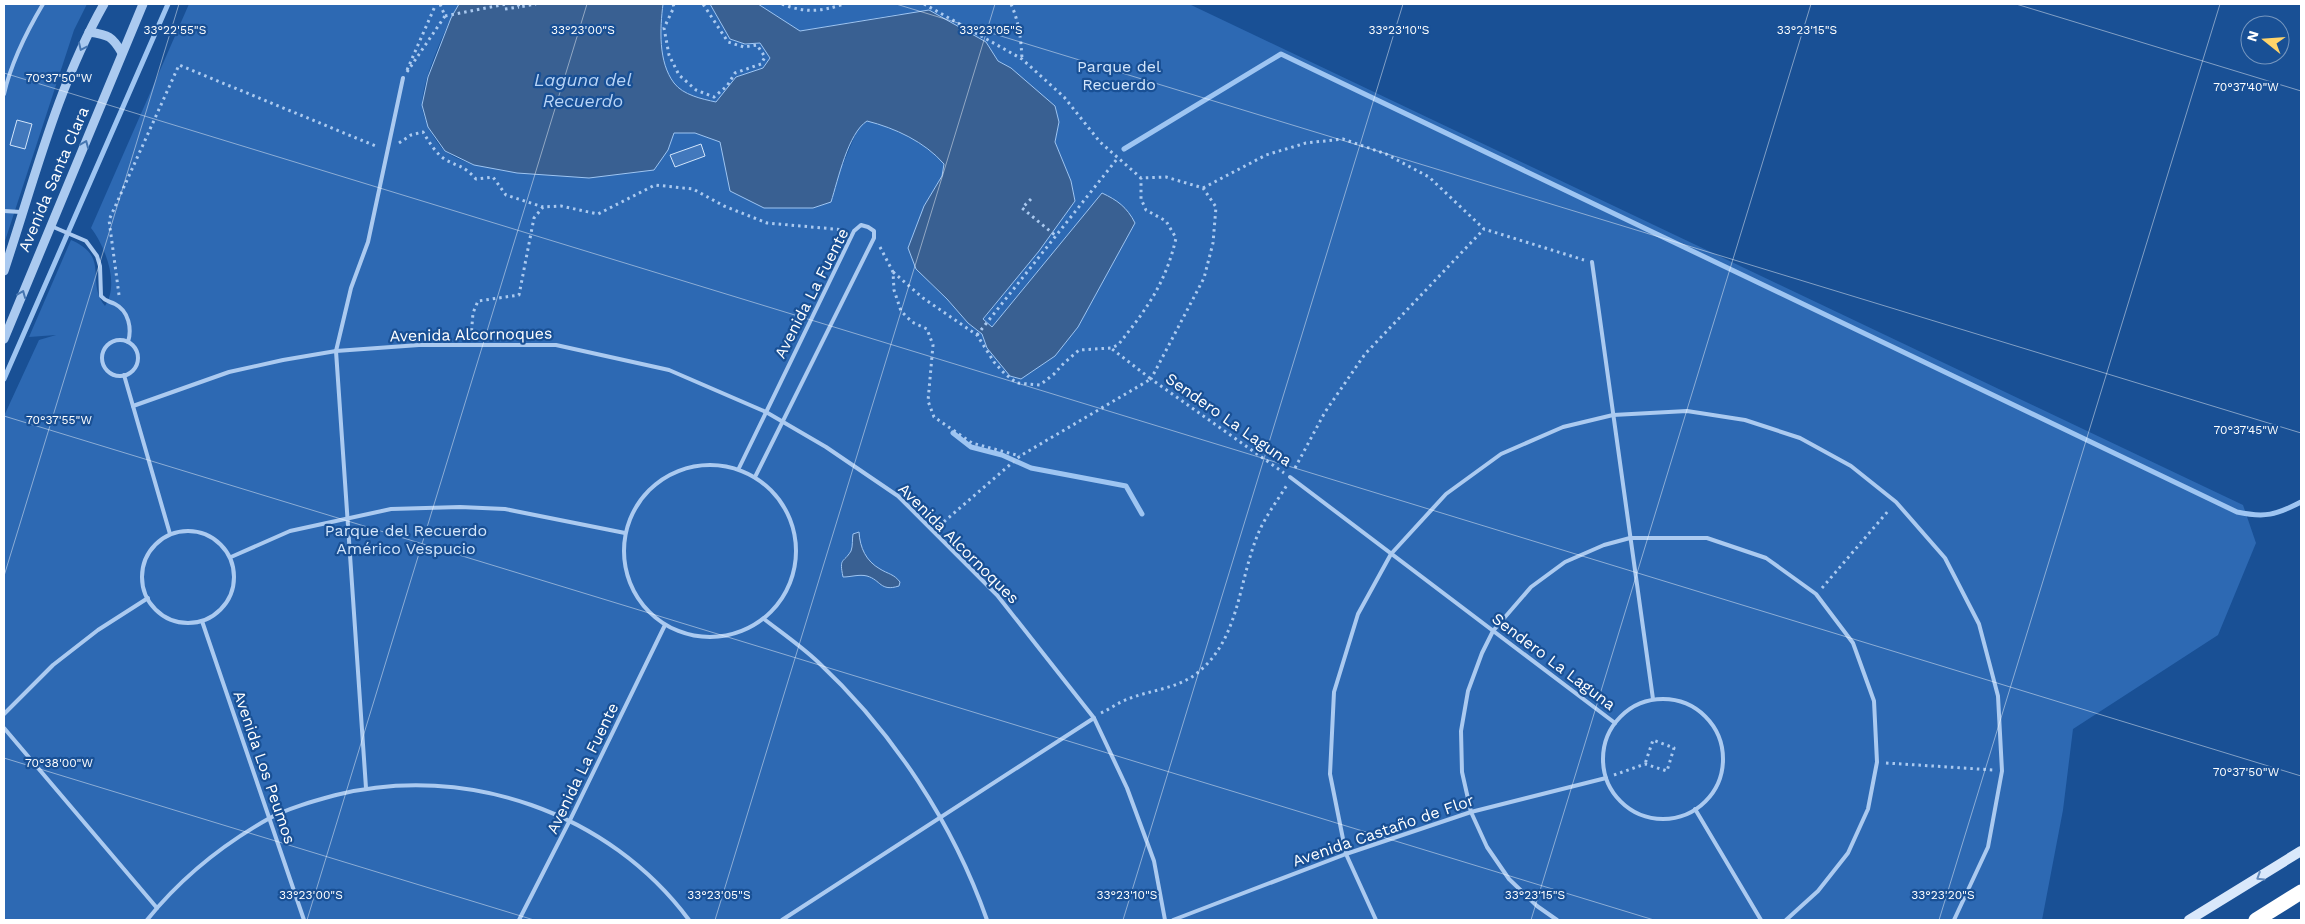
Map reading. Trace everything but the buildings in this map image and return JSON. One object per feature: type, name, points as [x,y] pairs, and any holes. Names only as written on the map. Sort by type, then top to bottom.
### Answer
[{"type":"highway","points":[[2256,920],[2301,892]]},
{"type":"main road","points":[[2189,920],[2301,851]]},
{"type":"street","name":"Avenida Santa Clara","points":[[4,271],[58,106],[89,32],[104,4]]},
{"type":"street","name":"Avenida Santa Clara","points":[[4,339],[143,4]]},
{"type":"street","points":[[89,32],[104,34],[114,39],[122,54]]},
{"type":"lane","points":[[4,94],[7,80],[32,23],[44,4]]},
{"type":"lane","points":[[366,788],[349,517],[336,351],[351,288],[368,242],[403,78]]},
{"type":"lane","points":[[4,211],[23,212]]},
{"type":"lane","name":"Avenida La Fuente","points":[[739,468],[854,231],[861,225],[868,227],[874,232],[874,238],[756,475]]},
{"type":"lane","points":[[51,226],[86,241],[97,256],[100,266],[101,296],[107,302],[120,308],[128,320],[130,334],[128,342]]},
{"type":"lane","points":[[1592,262],[1653,699]]},
{"type":"lane","points":[[117,340],[128,342],[136,351],[137,363],[130,373],[113,375],[104,367],[103,350],[111,342],[117,340]]},
{"type":"lane","name":"Avenida Alcornoques","points":[[133,406],[229,372],[336,351],[419,345],[556,344],[669,370],[766,412],[826,446],[898,496],[997,595],[1094,718],[1127,788],[1154,861],[1165,920]]},
{"type":"lane","points":[[124,375],[170,534]]},
{"type":"lane","points":[[1376,920],[1346,854],[1330,774],[1334,692],[1358,614],[1391,554],[1446,494],[1501,454],[1563,427],[1613,415],[1687,411],[1745,420],[1800,438],[1850,466],[1896,502],[1944,558],[1979,624],[1998,696],[2002,771],[1988,847],[1954,920]]},
{"type":"lane","points":[[722,464],[739,468],[756,475],[772,489],[789,514],[797,542],[794,572],[784,601],[764,619],[741,632],[715,638],[689,635],[665,625],[645,608],[630,586],[624,560],[625,533],[634,509],[650,488],[672,473],[696,465],[722,464]]},
{"type":"lane","name":"Sendero La Laguna","points":[[1290,478],[1615,723]]},
{"type":"lane","points":[[230,556],[290,531],[391,509],[460,507],[505,509],[625,533]]},
{"type":"lane","points":[[192,531],[207,534],[219,543],[230,556],[233,584],[229,598],[220,609],[202,621],[182,622],[170,619],[158,612],[143,589],[142,574],[145,560],[152,548],[170,534],[192,531]]},
{"type":"lane","points":[[1557,920],[1537,906],[1509,879],[1487,847],[1472,812],[1462,772],[1461,731],[1468,691],[1482,652],[1493,631],[1531,587],[1565,562],[1604,545],[1630,538],[1707,538],[1766,558],[1816,594],[1853,643],[1874,701],[1877,762],[1868,809],[1848,853],[1818,891],[1786,920]]},
{"type":"lane","points":[[4,714],[53,665],[98,630],[148,598]]},
{"type":"lane","points":[[764,619],[817,661],[860,705],[898,754],[941,818],[976,889],[987,920]]},
{"type":"lane","name":"Avenida Los Peumos","points":[[202,621],[304,920]]},
{"type":"lane","name":"Avenida La Fuente","points":[[519,920],[665,625]]},
{"type":"lane","points":[[1653,699],[1677,700],[1695,708],[1710,721],[1720,739],[1723,758],[1720,778],[1710,796],[1695,809],[1679,817],[1661,819],[1643,816],[1627,807],[1614,794],[1606,778],[1603,759],[1606,740],[1615,723],[1627,711],[1653,699]]},
{"type":"lane","points":[[782,920],[1094,718]]},
{"type":"lane","points":[[4,728],[157,908]]},
{"type":"lane","name":"Avenida Castaño de Flor","points":[[1173,920],[1346,854],[1472,812],[1606,778]]},
{"type":"lane","points":[[147,920],[212,854],[269,818],[324,798],[366,788],[412,785],[466,788],[520,800],[570,820],[627,856],[676,903],[689,920]]},
{"type":"lane","points":[[1695,809],[1761,920]]},
{"type":"path","points":[[403,78],[436,4]]},
{"type":"path","points":[[440,4],[445,16]]},
{"type":"path","points":[[403,78],[445,16],[506,4]]},
{"type":"path","points":[[505,9],[518,5],[536,4]]},
{"type":"path","points":[[673,4],[674,7],[664,28],[669,55],[679,75],[696,90],[714,97],[727,86],[735,73],[761,64],[764,57],[757,45],[744,47],[728,42],[703,4]]},
{"type":"path","points":[[782,4],[800,11],[828,9],[844,4]]},
{"type":"path","points":[[924,4],[1022,59],[1064,97],[1100,142],[1140,178],[1166,177],[1203,188],[1266,155],[1306,143],[1343,139],[1386,154],[1430,177],[1484,229],[1592,262]]},
{"type":"path","points":[[1011,4],[1018,19],[1022,41],[1022,59]]},
{"type":"path","points":[[120,308],[108,220],[179,65],[388,151],[411,135],[423,132],[430,145],[444,159],[465,168],[476,179],[493,177],[506,195],[543,207],[561,206],[598,214],[655,186],[693,189],[724,206],[767,223],[854,231]]},
{"type":"path","points":[[977,335],[1118,159]]},
{"type":"path","points":[[874,238],[893,272],[923,298],[977,335],[1005,374],[1017,383],[1040,385],[1079,350],[1118,346],[1157,294],[1171,263],[1176,238],[1166,221],[1146,210],[1140,199],[1140,178]]},
{"type":"path","name":"Sendero La Laguna","points":[[1203,188],[1216,207],[1213,243],[1204,278],[1151,379],[1290,478]]},
{"type":"path","points":[[1031,199],[1022,208],[1056,236]]},
{"type":"path","points":[[470,345],[473,313],[478,301],[519,295],[534,218],[543,207]]},
{"type":"path","points":[[1094,718],[1127,699],[1173,686],[1195,675],[1210,660],[1222,644],[1233,623],[1258,535],[1325,412],[1365,354],[1484,229]]},
{"type":"path","points":[[893,272],[894,290],[900,311],[912,322],[927,329],[933,345],[928,401],[934,417],[972,444],[1020,457]]},
{"type":"path","points":[[933,531],[1020,457],[1151,379],[1111,348]]},
{"type":"path","points":[[1816,594],[1896,502]]},
{"type":"path","points":[[1606,778],[1645,764],[1667,771],[1674,748],[1653,740],[1645,764]]},
{"type":"path","points":[[1877,762],[2002,771]]},
{"type":"green space","points":[[4,4],[87,4],[74,30],[4,244]]},
{"type":"green space","name":"Parque del Recuerdo Américo Vespucio","points":[[189,4],[459,4],[430,68],[422,105],[427,123],[442,148],[452,156],[474,165],[668,150],[674,133],[695,133],[720,142],[843,164],[859,126],[868,121],[899,132],[928,149],[944,164],[942,176],[924,206],[930,283],[968,323],[982,334],[987,349],[1078,327],[1135,223],[1102,193],[992,327],[983,320],[1039,251],[1075,201],[1071,181],[1055,142],[1059,122],[1011,68],[998,61],[986,42],[900,14],[800,31],[758,4],[1189,4],[2243,505],[2256,543],[2218,635],[2073,729],[2063,810],[2042,920],[4,920],[4,416],[39,340],[56,335],[29,337],[71,240],[90,254],[96,270],[99,297],[105,306],[111,287],[111,276],[106,255],[91,228]]},
{"type":"green space","points":[[663,4],[710,4],[730,39],[745,44],[760,43],[770,58],[763,68],[736,78],[716,102],[699,98],[683,91],[674,83],[665,66],[661,45]]},
{"type":"water","name":"Laguna del Recuerdo","points":[[459,4],[663,4],[661,45],[669,75],[682,91],[716,102],[736,77],[763,68],[770,58],[760,43],[745,44],[730,39],[710,4],[758,4],[800,31],[929,10],[986,42],[998,61],[1011,68],[1055,106],[1059,122],[1055,142],[1071,181],[1075,201],[1039,251],[983,319],[992,327],[1102,193],[1121,205],[1135,223],[1078,327],[1055,356],[1021,379],[1010,376],[987,348],[982,334],[968,323],[947,299],[916,269],[908,248],[924,206],[942,176],[944,164],[928,149],[899,132],[867,121],[860,127],[849,146],[831,202],[813,208],[764,208],[730,191],[720,142],[695,133],[674,133],[668,150],[654,170],[589,178],[517,173],[474,165],[445,151],[428,127],[422,105],[428,77],[451,18]]},
{"type":"water","points":[[859,532],[862,549],[867,558],[875,566],[895,577],[900,582],[899,586],[884,587],[872,578],[864,575],[843,577],[842,561],[851,551],[853,534]]},
{"type":"waterway","points":[[4,379],[168,4]]},
{"type":"waterway","points":[[1124,149],[1281,54],[2237,512],[2255,515],[2270,514],[2301,502]]},
{"type":"waterway","points":[[953,433],[971,447],[1002,455],[1031,468],[1126,486],[1142,514]]},
{"type":"park label","name":"Parque del Recuerdo","points":[[1119,75]]}]
